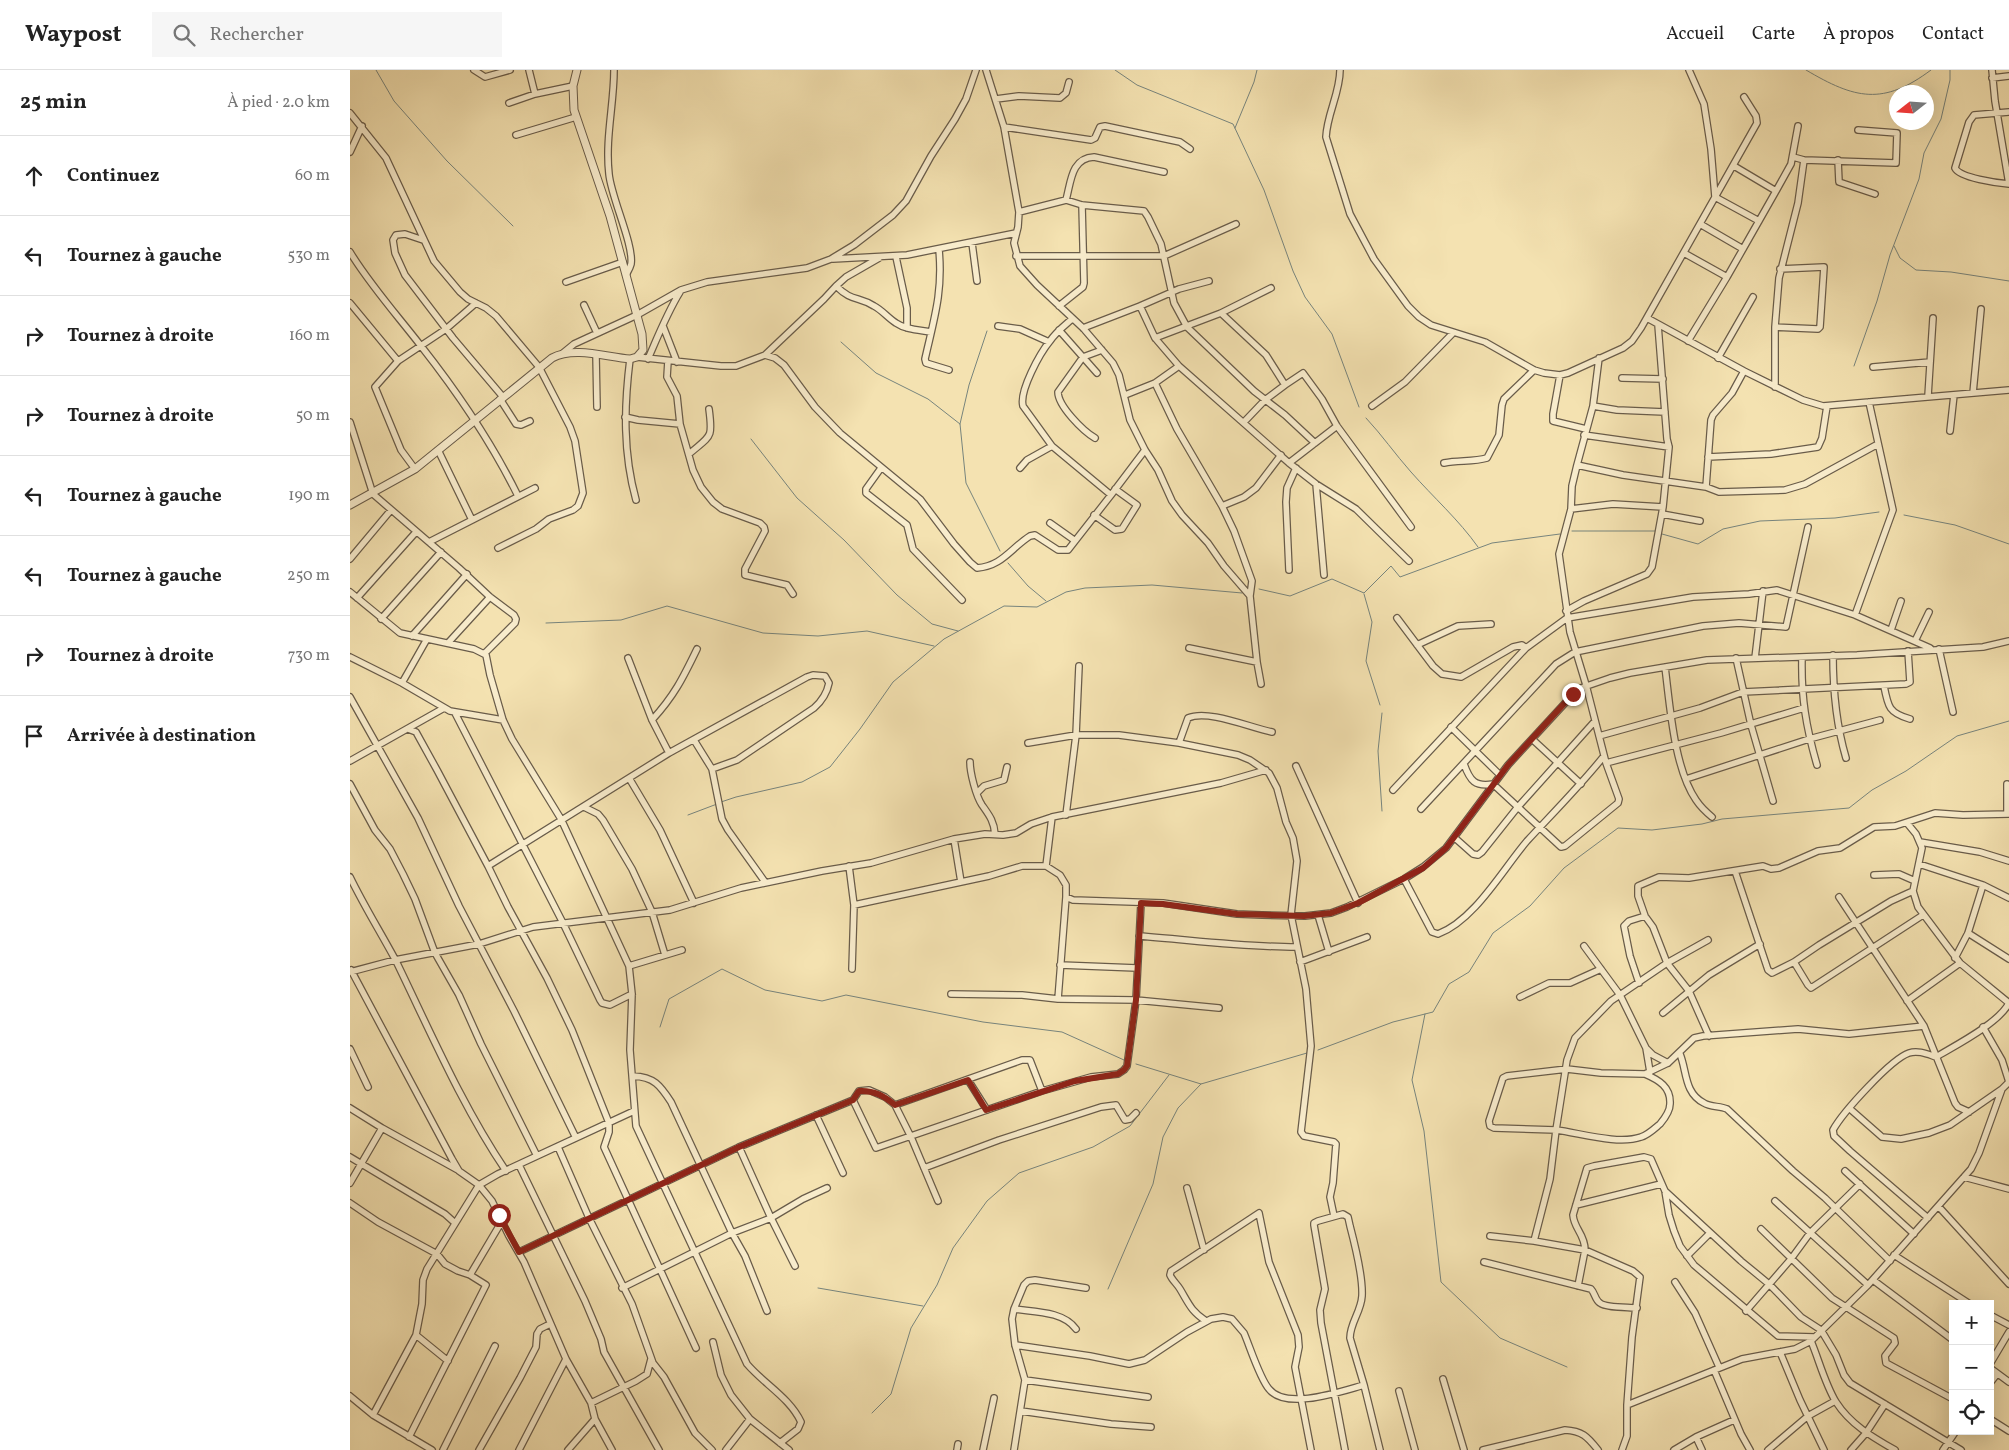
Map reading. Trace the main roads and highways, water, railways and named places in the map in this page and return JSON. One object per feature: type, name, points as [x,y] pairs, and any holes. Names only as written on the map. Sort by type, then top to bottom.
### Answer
[{"type":"waterway","points":[[376,70],[394,101],[447,161],[513,226]]},
{"type":"waterway","points":[[1115,70],[1137,85],[1233,124],[1264,190],[1293,271],[1305,297],[1332,334],[1359,407]]},
{"type":"waterway","points":[[1235,128],[1257,70]]},
{"type":"waterway","points":[[1806,70],[1839,87],[1869,94],[1898,89],[1914,82],[1931,70]]},
{"type":"waterway","points":[[1854,366],[1877,301],[1890,255],[1919,179],[1924,153],[1941,119],[1950,80],[1950,70]]},
{"type":"waterway","points":[[1894,246],[1900,258],[1916,270],[1951,272],[2009,281]]},
{"type":"waterway","points":[[960,424],[969,385],[987,331]]},
{"type":"waterway","points":[[841,342],[876,373],[928,399],[960,424],[966,483],[1000,551]]},
{"type":"waterway","points":[[1366,418],[1478,547]]},
{"type":"waterway","points":[[751,439],[797,498],[844,540],[897,595],[932,624],[958,631]]},
{"type":"waterway","points":[[1662,534],[1698,544],[1723,529],[1760,521],[1835,518],[1879,512]]},
{"type":"waterway","points":[[1904,515],[1955,525],[2009,544]]},
{"type":"waterway","points":[[1572,531],[1656,531]]},
{"type":"waterway","points":[[1259,589],[1290,596],[1332,579],[1364,593],[1391,566],[1400,577],[1492,543],[1560,534]]},
{"type":"waterway","points":[[1008,563],[1028,586],[1046,601]]},
{"type":"waterway","points":[[721,802],[802,782],[830,767],[893,682],[944,639],[1004,606],[1037,607],[1066,592],[1085,588],[1152,585],[1242,593]]},
{"type":"waterway","points":[[1364,594],[1372,622],[1366,661],[1380,705]]},
{"type":"waterway","points":[[546,623],[621,620],[667,606],[763,633],[818,636],[867,631],[934,646]]},
{"type":"waterway","points":[[1382,713],[1378,751],[1382,811]]},
{"type":"waterway","points":[[1318,1050],[1393,1022],[1433,1012],[1449,984],[1469,972],[1493,933],[1530,906],[1564,868],[1618,828],[1652,830],[1702,824],[1722,819],[1849,808],[1872,790],[1906,771],[1957,736],[2009,721]]},
{"type":"waterway","points":[[688,815],[717,804]]},
{"type":"waterway","points":[[660,1027],[669,999],[722,969],[765,990],[822,1001],[846,995],[983,1022],[1062,1032],[1124,1060]]},
{"type":"waterway","points":[[1425,1014],[1412,1080],[1424,1131],[1441,1282],[1500,1338],[1567,1367]]},
{"type":"waterway","points":[[1136,1064],[1201,1084],[1307,1053]]},
{"type":"waterway","points":[[872,1413],[891,1394],[911,1328],[937,1285],[953,1248],[987,1201],[1019,1173],[1093,1147],[1130,1126],[1169,1075]]},
{"type":"waterway","points":[[1108,1289],[1153,1184],[1163,1137],[1178,1108],[1201,1084]]},
{"type":"waterway","points":[[818,1288],[923,1306]]}]
